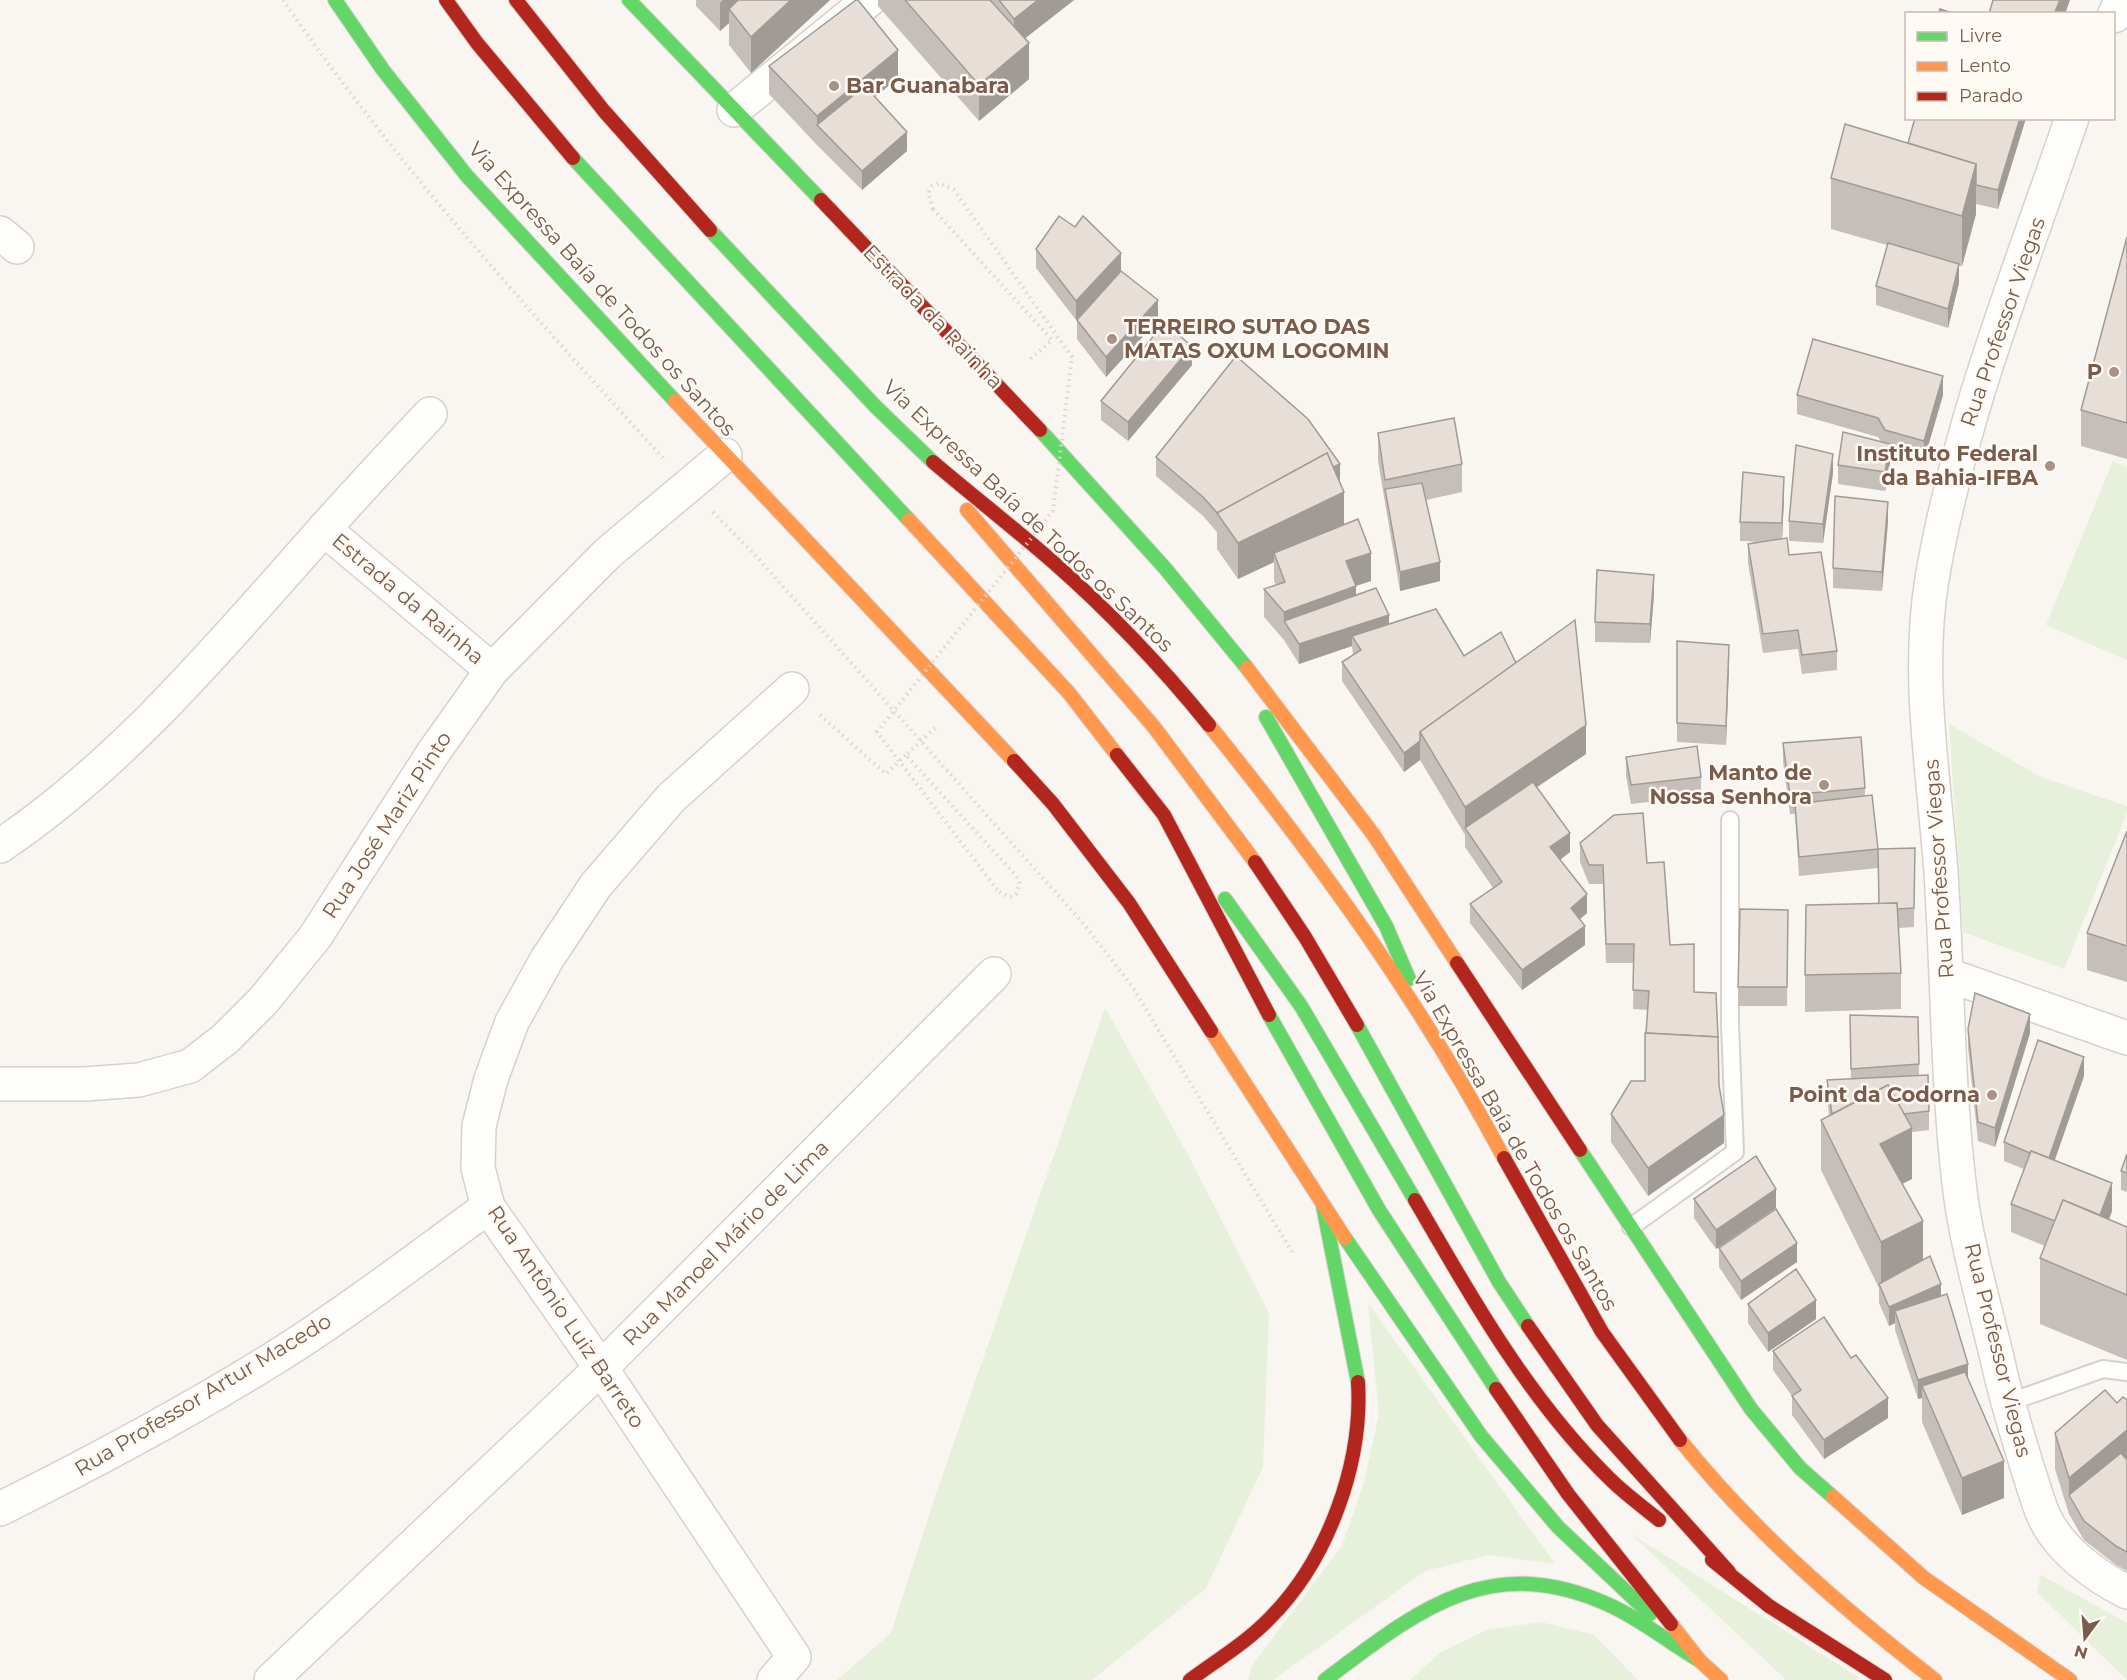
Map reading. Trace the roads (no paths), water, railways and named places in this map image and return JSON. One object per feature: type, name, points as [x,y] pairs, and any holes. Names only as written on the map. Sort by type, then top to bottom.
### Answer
[{"type":"main road","name":"Via Expressa Baía de Todos os Santos","points":[[335,0],[383,70],[467,176],[1053,804],[1129,903],[1323,1206],[1480,1436],[1558,1527],[1721,1680]]},
{"type":"main road","name":"Via Expressa Baía de Todos os Santos","points":[[446,0],[477,43],[558,142],[1069,693],[1164,815],[1248,979],[1330,1124],[1441,1308],[1568,1494],[1700,1661]]},
{"type":"main road","name":"Via Expressa Baía de Todos os Santos","points":[[516,0],[598,103],[688,207],[895,427],[1053,563],[1155,660],[1290,829],[1430,1028],[1520,1184],[1573,1284],[1630,1376],[1700,1464],[1766,1539],[1860,1624],[1935,1680]]},
{"type":"main road","points":[[629,0],[665,36]]},
{"type":"main road","name":"Estrada da Rainha","points":[[639,0],[665,36],[734,110],[1000,386],[1164,567],[1224,638]]},
{"type":"main road","points":[[895,427],[1154,727],[1241,840],[1311,946],[1372,1051],[1499,1282],[1555,1367],[1597,1425],[1729,1572]]},
{"type":"main road","points":[[1224,638],[1293,766],[1386,926],[1430,1028]]},
{"type":"main road","points":[[1224,638],[1373,834],[1751,1409],[1800,1468],[1924,1578],[2070,1680]]},
{"type":"main road","points":[[1164,815],[1302,1007],[1394,1166],[1518,1366],[1564,1427],[1605,1474],[1665,1526],[1729,1572],[1769,1606],[1884,1680]]},
{"type":"main road","points":[[1190,1680],[1244,1640],[1278,1610],[1303,1575],[1329,1530],[1342,1490],[1355,1437],[1358,1388],[1346,1309],[1323,1206]]},
{"type":"main road","points":[[1325,1680],[1424,1611],[1496,1582],[1531,1581],[1568,1588],[1608,1604],[1700,1661]]},
{"type":"main road","points":[[1232,1670],[1244,1640]]},
{"type":"street","points":[[734,110],[869,0]]},
{"type":"street","name":"Rua Professor Viegas","points":[[2071,120],[1988,356],[1963,439],[1933,578],[1925,632],[1926,694],[1948,975],[1960,1196],[2007,1403],[2043,1517],[2067,1549],[2107,1582],[2127,1592]]},
{"type":"street","points":[[0,846],[45,816],[156,712],[230,636],[430,414]]},
{"type":"street","name":"Rua José Mariz Pinto","points":[[0,1084],[85,1084],[139,1080],[190,1066],[225,1039],[263,1001],[315,937],[433,753],[492,670],[608,553],[725,455]]},
{"type":"street","name":"Estrada da Rainha","points":[[324,529],[492,670]]},
{"type":"street","name":"Rua Antônio Luiz Barreto","points":[[774,1680],[794,1657],[602,1368],[488,1207],[478,1168],[479,1126],[485,1103],[512,1022],[547,959],[596,885],[670,798],[792,689]]},
{"type":"street","name":"Rua Manoel Mário de Lima","points":[[271,1680],[602,1368],[994,974]]},
{"type":"street","points":[[1948,975],[2127,1038]]},
{"type":"street","name":"Rua Professor Artur Macedo","points":[[0,1509],[121,1449],[277,1356],[364,1297],[488,1207]]},
{"type":"lane","points":[[1630,1227],[1735,1152],[1730,1025],[1730,820]]},
{"type":"lane","points":[[2007,1403],[2103,1369],[2127,1372]]},
{"type":"place","name":"Bar Guanabara","points":[[834,86]]},
{"type":"place","name":"TERREIRO SUTAO DAS MATAS OXUM LOGOMIN","points":[[1112,339]]},
{"type":"place","name":"P","points":[[2114,372]]},
{"type":"place","name":"Instituto Federal da Bahia-IFBA","points":[[2050,466]]},
{"type":"place","name":"Manto de Nossa Senhora","points":[[1824,785]]},
{"type":"place","name":"Point da Codorna","points":[[1992,1095]]}]
